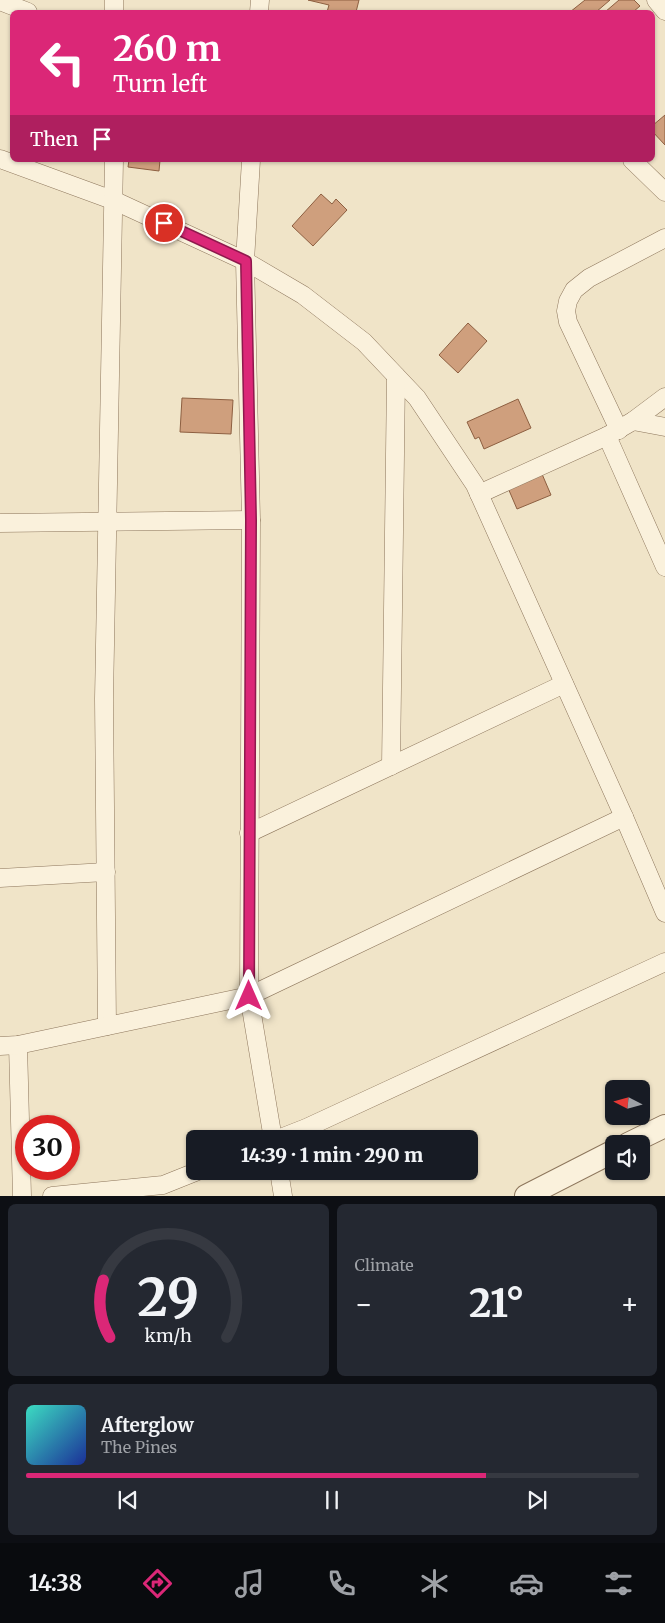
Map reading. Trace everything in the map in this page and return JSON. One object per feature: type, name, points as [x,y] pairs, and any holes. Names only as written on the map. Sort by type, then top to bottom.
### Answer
[{"type":"street","points":[[656,0],[665,11]]},
{"type":"street","points":[[0,1],[23,10]]},
{"type":"street","points":[[0,159],[115,201],[246,261],[303,295],[364,342],[416,398],[475,485],[665,913]]},
{"type":"street","points":[[107,1026],[104,699],[110,356],[115,201],[114,162]]},
{"type":"street","points":[[251,162],[246,261],[251,520],[249,996],[271,1130]]},
{"type":"street","points":[[634,162],[665,192]]},
{"type":"street","points":[[665,238],[589,278],[574,290],[568,301],[566,311],[568,322],[620,429],[665,566]]},
{"type":"street","points":[[391,766],[396,376]]},
{"type":"street","points":[[479,494],[620,429],[665,397]]},
{"type":"street","points":[[620,429],[665,428]]},
{"type":"street","points":[[0,523],[251,520]]},
{"type":"street","points":[[249,833],[564,684]]},
{"type":"street","points":[[0,1046],[18,1045],[249,996],[624,817]]},
{"type":"street","points":[[0,878],[106,872]]},
{"type":"street","points":[[301,1130],[665,962]]},
{"type":"street","points":[[18,1045],[22,1196]]},
{"type":"street","points":[[646,1135],[665,1126]]},
{"type":"street","points":[[526,1196],[605,1156]]},
{"type":"street","points":[[52,1196],[163,1186],[186,1176]]},
{"type":"street","points":[[280,1180],[283,1196]]},
{"type":"building","points":[[308,0],[359,0],[356,10],[328,10],[329,5]]},
{"type":"building","points":[[585,0],[610,0],[598,10],[572,10]]},
{"type":"building","points":[[619,0],[634,0],[640,6],[635,10],[607,10]]},
{"type":"building","points":[[665,115],[665,145],[655,134],[655,123]]},
{"type":"building","points":[[129,162],[160,162],[159,171],[128,167]]},
{"type":"building","points":[[321,194],[332,204],[336,199],[347,210],[313,246],[292,226]]},
{"type":"building","points":[[468,323],[487,341],[458,373],[439,355]]},
{"type":"building","points":[[182,398],[233,400],[231,434],[180,432]]},
{"type":"building","points":[[518,399],[531,428],[484,449],[479,437],[475,439],[467,422]]},
{"type":"building","points":[[542,474],[551,495],[517,509],[508,488]]},
{"type":"route","points":[[164,223],[246,261],[251,520],[249,996]]}]
